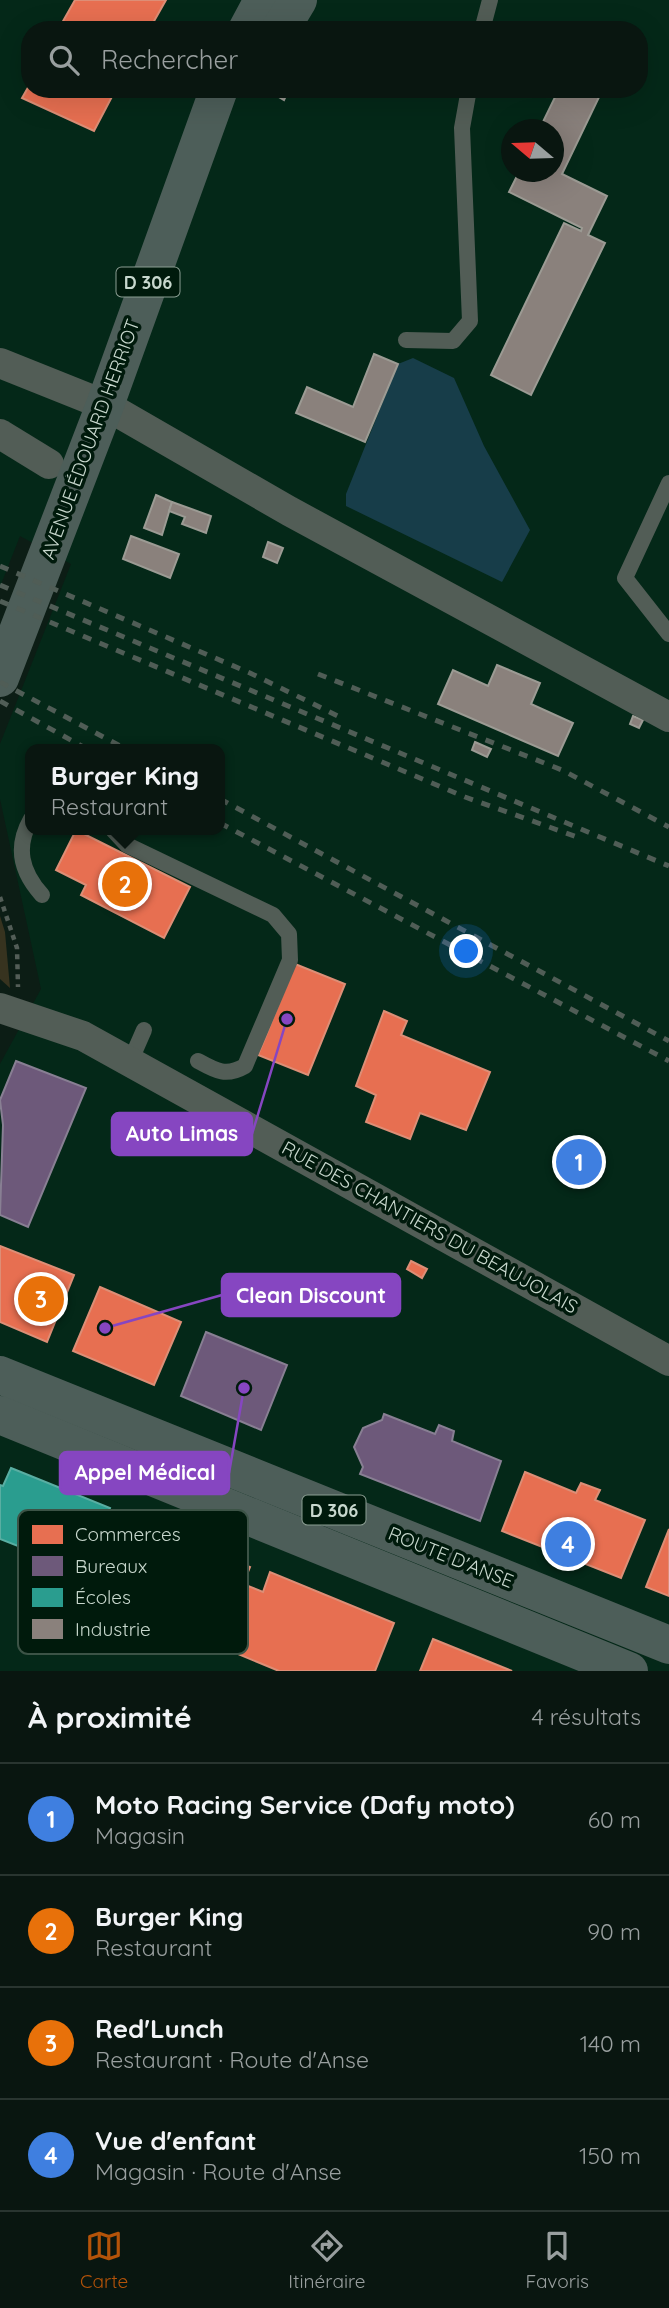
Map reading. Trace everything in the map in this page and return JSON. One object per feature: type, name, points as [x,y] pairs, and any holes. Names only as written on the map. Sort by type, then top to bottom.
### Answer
[{"type":"main road","points":[[252,21],[263,0]]},
{"type":"main road","points":[[286,21],[298,0]]},
{"type":"main road","name":"AVENUE ÉDOUARD HERRIOT","points":[[0,678],[87,454],[216,98]]},
{"type":"main road","name":"AVENUE ÉDOUARD HERRIOT","points":[[195,160],[236,98]]},
{"type":"main road","name":"ROUTE D'ANSE","points":[[0,1375],[669,1645]]},
{"type":"main road","name":"ROUTE D'ANSE","points":[[0,1415],[233,1510]]},
{"type":"main road","name":"ROUTE D'ANSE","points":[[248,1516],[629,1671]]},
{"type":"street","points":[[0,363],[105,405],[289,510],[669,717]]},
{"type":"street","points":[[0,434],[49,464]]},
{"type":"street","name":"RUE DES CHANTIERS DU BEAUJOLAIS","points":[[3,1009],[83,1036],[669,1360]]},
{"type":"lane","points":[[484,21],[490,0]]},
{"type":"lane","points":[[406,340],[453,341],[470,321],[463,128],[468,98]]},
{"type":"lane","points":[[669,483],[625,578],[669,634]]},
{"type":"lane","points":[[25,830],[21,839],[21,854],[31,882],[42,895]]},
{"type":"lane","points":[[118,835],[127,845],[273,915],[289,934],[290,960],[245,1066],[233,1073],[223,1073],[198,1061]]},
{"type":"lane","points":[[130,1062],[144,1030]]},
{"type":"path","points":[[0,897],[18,947],[18,987],[3,1009]]},
{"type":"shaded area","points":[[0,0],[669,0],[669,1671],[0,1671],[0,1064],[41,989],[0,799],[0,744],[71,564],[20,536],[0,587]]},
{"type":"shaded area","points":[[0,916],[5,932],[10,988],[0,979]]},
{"type":"water","points":[[413,358],[454,378],[484,446],[530,530],[502,582],[346,506],[346,494],[398,364]]},
{"type":"building: Commerces","points":[[75,0],[166,0],[154,21],[63,21]]},
{"type":"building: Commerces","points":[[22,98],[111,98],[94,131]]},
{"type":"building: Commerces","points":[[74,835],[86,835],[190,887],[164,938],[81,895],[86,885],[56,870]]},
{"type":"building: Commerces","points":[[295,964],[345,984],[308,1075],[258,1055]]},
{"type":"building: Commerces","points":[[384,1011],[407,1021],[401,1035],[490,1072],[466,1130],[420,1113],[410,1139],[366,1122],[376,1095],[356,1086]]},
{"type":"building: Commerces","points":[[0,1246],[74,1275],[47,1342],[0,1322]]},
{"type":"building: Commerces","points":[[411,1261],[427,1269],[422,1278],[407,1269]]},
{"type":"building: Commerces","points":[[100,1287],[181,1322],[154,1385],[73,1351]]},
{"type":"building: Commerces","points":[[525,1472],[576,1493],[581,1483],[600,1490],[595,1500],[645,1520],[621,1578],[502,1531]]},
{"type":"building: Commerces","points":[[669,1529],[669,1596],[646,1587]]},
{"type":"building: Commerces","points":[[270,1572],[394,1623],[375,1671],[279,1671],[238,1654],[248,1654],[248,1586],[263,1592]]},
{"type":"building: Commerces","points":[[433,1639],[512,1671],[420,1671]]},
{"type":"building: Bureaux","points":[[16,1061],[86,1088],[28,1227],[0,1215],[3,1125],[0,1100]]},
{"type":"building: Bureaux","points":[[206,1332],[287,1365],[261,1430],[181,1396]]},
{"type":"building: Bureaux","points":[[384,1414],[435,1434],[439,1425],[454,1431],[452,1441],[501,1461],[480,1521],[360,1474],[363,1467],[354,1447],[363,1428],[382,1420]]},
{"type":"building: Écoles","points":[[11,1468],[110,1508],[18,1510],[18,1546],[0,1539],[0,1485],[3,1486]]},
{"type":"building: Industrie","points":[[555,98],[599,98],[564,170],[564,119],[544,119]]},
{"type":"building: Industrie","points":[[564,175],[607,196],[588,235],[605,243],[531,395],[491,375],[564,223],[581,231],[582,228],[509,192],[514,182],[564,182]]},
{"type":"building: Industrie","points":[[374,354],[398,364],[365,442],[296,413],[307,387],[353,407]]},
{"type":"building: Industrie","points":[[156,495],[172,502],[162,535],[144,528]]},
{"type":"building: Industrie","points":[[172,502],[211,516],[206,533],[182,524],[185,517],[169,511]]},
{"type":"building: Industrie","points":[[131,536],[179,554],[170,578],[123,559]]},
{"type":"building: Industrie","points":[[268,542],[283,548],[277,563],[263,557]]},
{"type":"building: Industrie","points":[[497,665],[540,683],[531,704],[573,723],[558,756],[438,704],[453,670],[488,686]]},
{"type":"building: Industrie","points":[[633,716],[643,720],[639,728],[630,724]]},
{"type":"building: Industrie","points":[[475,742],[491,749],[487,757],[472,750]]},
{"type":"railway","points":[[0,566],[250,673],[342,718]]},
{"type":"railway","points":[[0,585],[669,866]]},
{"type":"railway","points":[[0,601],[465,797],[580,838]]},
{"type":"railway","points":[[318,674],[562,770],[669,827]]},
{"type":"railway","points":[[0,682],[117,744]]},
{"type":"railway","points":[[0,701],[78,744]]},
{"type":"railway","points":[[225,802],[669,1041]]},
{"type":"railway","points":[[225,826],[669,1061]]},
{"type":"place","name":"Burger King","points":[[125,884]]},
{"type":"place","name":"Auto Limas","points":[[287,1019]]},
{"type":"place","name":"Moto Racing Service (Dafy moto)","points":[[579,1162]]},
{"type":"place","name":"Red'Lunch","points":[[41,1299]]},
{"type":"place","name":"Clean Discount","points":[[105,1328]]},
{"type":"place","name":"Appel Médical","points":[[244,1388]]},
{"type":"place","name":"Vue d'enfant","points":[[568,1544]]}]
